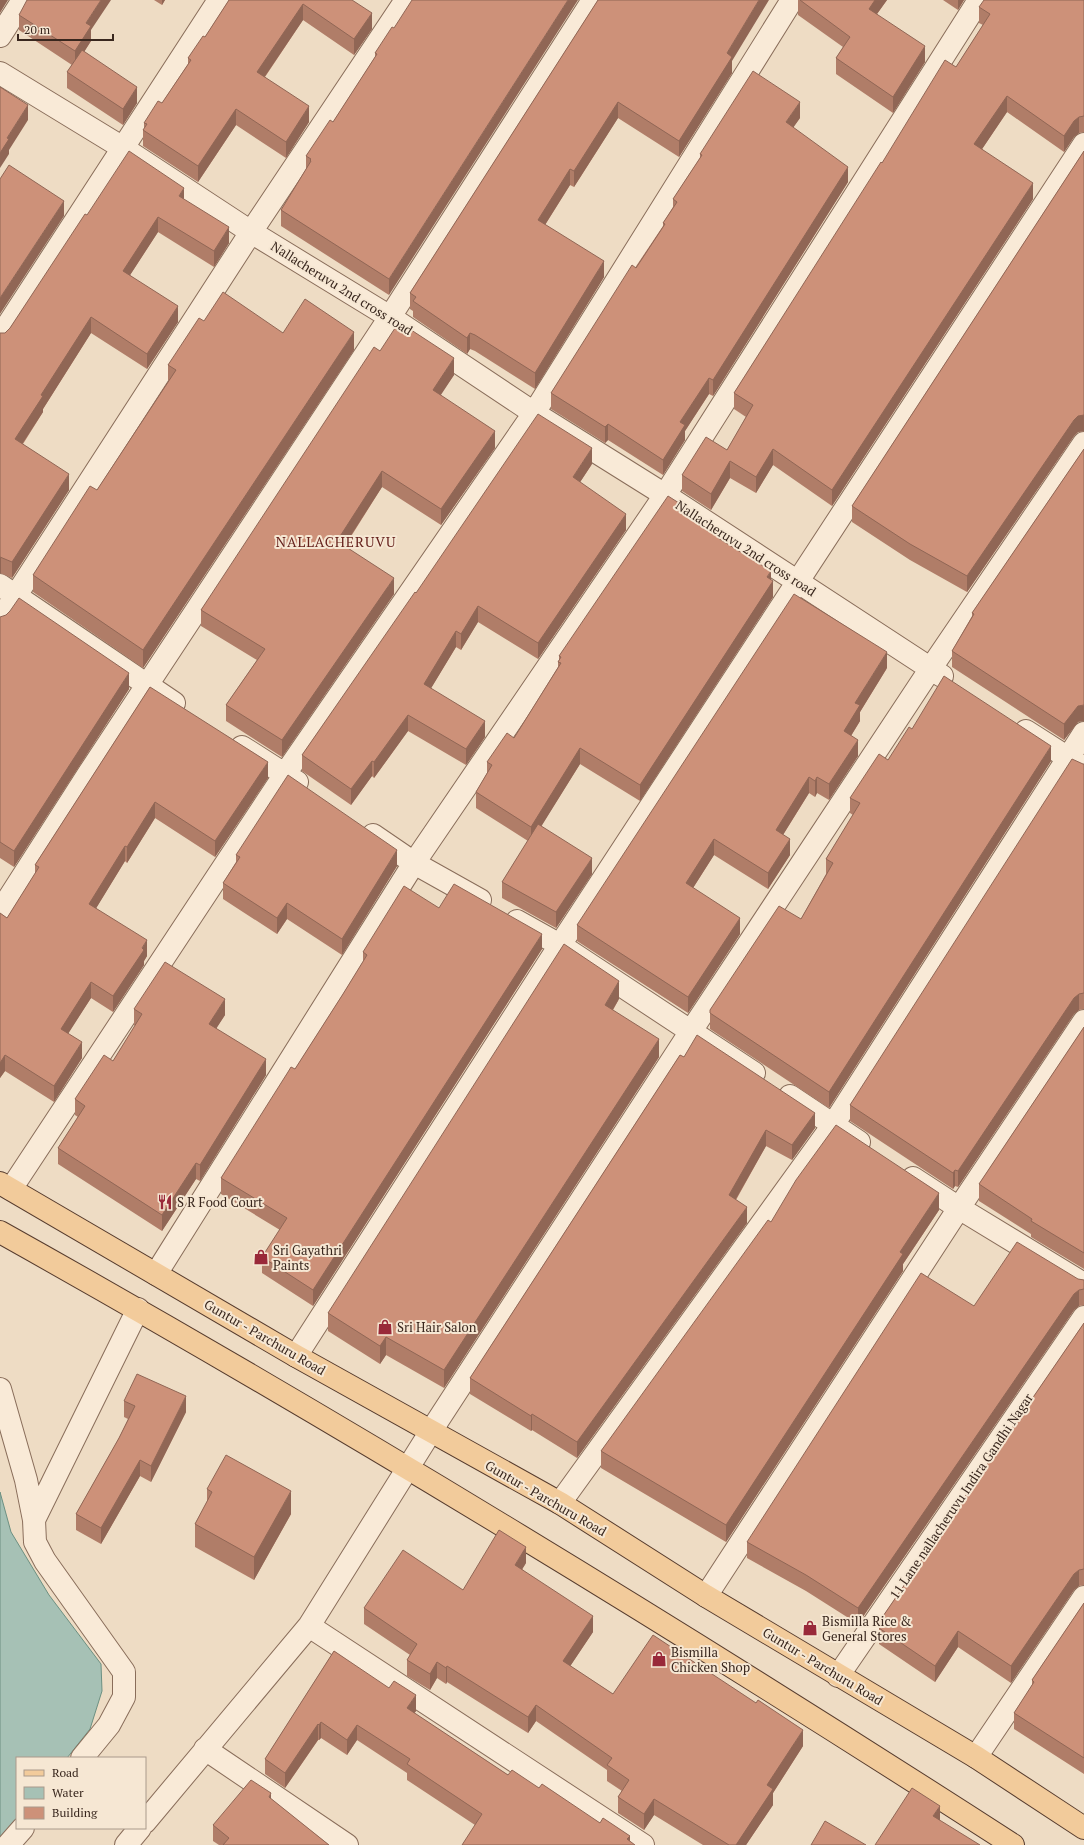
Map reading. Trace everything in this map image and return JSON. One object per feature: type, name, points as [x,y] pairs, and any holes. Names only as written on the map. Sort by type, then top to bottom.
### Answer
[{"type":"main road","name":"Guntur - Parchuru Road","points":[[5,1186],[296,1356],[560,1504],[706,1596],[976,1757],[1084,1828]]},
{"type":"main road","points":[[0,1232],[138,1309],[409,1467],[826,1724],[1013,1845]]},
{"type":"street","points":[[0,36],[24,0]]},
{"type":"street","points":[[0,337],[219,0]]},
{"type":"street","points":[[0,620],[8,590],[251,232],[406,0]]},
{"type":"street","points":[[0,912],[390,317],[593,0]]},
{"type":"street","points":[[5,1186],[285,774],[534,413],[792,0]]},
{"type":"street","points":[[156,1274],[414,863],[665,495],[979,0]]},
{"type":"street","name":"Nallacheruvu 2nd cross road","points":[[0,73],[123,148],[251,232],[390,317],[534,413],[665,495],[957,685]]},
{"type":"street","points":[[296,1356],[560,945],[1084,144]]},
{"type":"street","points":[[146,1821],[309,1626],[431,1431],[691,1031],[930,668],[1084,443]]},
{"type":"street","points":[[8,590],[147,686],[193,715]]},
{"type":"street","points":[[1009,720],[1076,763]]},
{"type":"street","points":[[560,1504],[833,1125],[1076,763],[1084,733]]},
{"type":"street","points":[[226,736],[311,792]]},
{"type":"street","points":[[356,823],[414,863],[560,945],[873,1151]]},
{"type":"street","points":[[706,1596],[959,1208],[1084,1021]]},
{"type":"street","points":[[899,1169],[959,1208],[1084,1284]]},
{"type":"street","points":[[34,1520],[138,1309]]},
{"type":"street","name":"11 Lane nallacheruvu Indira Gandhi Nagar","points":[[838,1676],[1084,1317]]},
{"type":"street","points":[[0,1389],[26,1480],[34,1520],[35,1542],[45,1561],[124,1672],[124,1697],[109,1725],[83,1757]]},
{"type":"street","points":[[976,1757],[1084,1597]]},
{"type":"street","points":[[309,1626],[643,1845]]},
{"type":"street","points":[[205,1749],[346,1845]]},
{"type":"street","points":[[8,1845],[22,1829]]},
{"type":"street","points":[[126,1845],[139,1829]]},
{"type":"water","points":[[0,1492],[11,1532],[49,1595],[101,1664],[102,1691],[90,1729],[68,1757],[16,1757],[16,1820],[0,1840]]},
{"type":"building","points":[[27,0],[101,0],[86,23],[91,26],[75,51],[19,15]]},
{"type":"building","points":[[229,0],[352,0],[372,13],[354,39],[303,4],[257,72],[309,106],[286,142],[236,109],[198,166],[143,130],[147,124],[144,123],[158,101],[162,103],[191,60],[188,58],[203,36],[205,37]]},
{"type":"building","points":[[412,0],[568,0],[389,279],[281,210],[311,161],[311,159],[306,156],[330,120],[333,122],[377,54],[375,53],[392,27],[394,28]]},
{"type":"building","points":[[598,0],[759,0],[727,53],[732,57],[679,141],[618,102],[574,171],[570,169],[538,220],[604,261],[535,373],[475,335],[470,333],[467,338],[413,301],[416,297],[410,293]]},
{"type":"building","points":[[800,0],[875,0],[869,9],[925,46],[893,97],[836,58],[850,37]]},
{"type":"building","points":[[984,0],[1084,0],[1084,116],[1079,117],[1074,121],[1064,136],[1007,96],[974,144],[1033,183],[832,490],[773,449],[756,477],[730,461],[711,494],[682,475],[706,437],[727,450],[753,405],[734,393],[881,162],[882,163],[945,60],[956,67],[990,14],[979,7]]},
{"type":"building","points":[[82,50],[137,87],[123,109],[67,72]]},
{"type":"building","points":[[753,71],[800,102],[786,122],[848,167],[713,380],[709,378],[680,422],[685,425],[663,460],[608,424],[605,427],[551,393],[632,265],[636,268],[665,224],[663,223],[677,202],[673,199],[702,155],[700,154]]},
{"type":"building","points":[[0,87],[28,105],[7,138],[9,139],[0,153]]},
{"type":"building","points":[[129,151],[184,188],[179,196],[229,227],[214,251],[158,217],[123,271],[178,306],[147,354],[91,317],[15,439],[69,474],[12,562],[0,557],[0,333],[5,333],[10,328],[85,214],[87,215]]},
{"type":"building","points":[[1084,151],[1084,415],[1078,416],[1074,420],[967,576],[910,544],[852,506]]},
{"type":"building","points":[[9,165],[64,201],[0,298],[0,179]]},
{"type":"building","points":[[223,292],[283,333],[305,299],[354,332],[143,650],[33,575],[90,486],[97,490],[176,370],[168,365],[199,318],[204,321]]},
{"type":"building","points":[[399,322],[454,358],[433,390],[495,431],[441,509],[382,471],[337,541],[394,578],[282,740],[226,705],[265,649],[201,610],[374,347],[380,351]]},
{"type":"building","points":[[538,414],[592,448],[573,477],[626,514],[538,643],[478,606],[461,634],[456,631],[424,684],[485,721],[466,749],[408,715],[374,762],[372,761],[351,789],[302,755],[415,592],[416,593]]},
{"type":"building","points":[[1084,449],[1084,705],[1078,706],[1064,724],[952,651],[974,614],[972,613]]},
{"type":"building","points":[[668,496],[698,515],[696,518],[721,534],[718,538],[771,571],[767,577],[773,581],[640,785],[580,748],[531,827],[476,792],[492,765],[487,762],[507,733],[514,738],[561,663],[558,662],[561,657],[559,656]]},
{"type":"building","points":[[794,594],[887,652],[855,703],[860,705],[844,731],[858,740],[829,784],[817,777],[815,781],[809,777],[776,830],[790,839],[768,873],[714,839],[686,883],[740,918],[688,997],[577,925]]},
{"type":"building","points":[[19,598],[129,673],[14,851],[0,842],[0,617],[6,615],[10,611]]},
{"type":"building","points":[[944,676],[1051,746],[829,1092],[710,1013],[710,1010],[779,906],[801,919],[833,863],[826,859],[860,803],[850,798],[879,754],[888,760],[909,727],[912,729]]},
{"type":"building","points":[[150,687],[268,762],[215,841],[155,802],[127,847],[125,846],[89,904],[147,940],[142,948],[144,950],[113,996],[91,982],[61,1029],[82,1042],[54,1086],[5,1055],[0,1063],[0,913],[7,918],[39,867],[35,865]]},
{"type":"building","points":[[1072,759],[1084,764],[1084,993],[1079,994],[1074,998],[958,1171],[955,1170],[953,1173],[850,1105]]},
{"type":"building","points":[[288,775],[397,850],[342,939],[287,903],[277,918],[223,883],[240,857],[236,855]]},
{"type":"building","points":[[538,824],[592,858],[556,912],[502,882]]},
{"type":"building","points":[[454,884],[542,934],[313,1290],[262,1257],[287,1218],[221,1178],[291,1067],[295,1069],[343,994],[367,955],[363,952],[404,886],[439,908]]},
{"type":"building","points":[[564,944],[619,981],[605,1005],[659,1039],[444,1370],[386,1337],[380,1346],[328,1313]]},
{"type":"building","points":[[165,962],[225,999],[209,1024],[266,1059],[200,1165],[196,1163],[162,1215],[58,1148],[85,1106],[75,1099],[104,1055],[113,1061],[142,1014],[134,1009]]},
{"type":"building","points":[[1084,1027],[1084,1253],[1031,1221],[1032,1219],[979,1184]]},
{"type":"building","points":[[697,1035],[815,1113],[792,1145],[766,1130],[729,1195],[747,1207],[577,1442],[532,1414],[531,1416],[470,1378],[680,1055],[684,1057]]},
{"type":"building","points":[[836,1125],[939,1193],[900,1252],[903,1254],[726,1525],[601,1451],[768,1220],[771,1222],[796,1180]]},
{"type":"building","points":[[1017,1242],[1078,1279],[1084,1280],[1084,1289],[1079,1290],[1074,1294],[858,1608],[806,1575],[747,1542],[921,1273],[974,1306]]},
{"type":"building","points":[[1084,1323],[1084,1569],[1079,1570],[1074,1574],[1011,1666],[958,1631],[935,1666],[879,1628],[883,1624],[879,1622]]},
{"type":"building","points":[[137,1374],[186,1396],[151,1466],[140,1460],[101,1528],[76,1514],[119,1438],[135,1406],[124,1401]]},
{"type":"building","points":[[226,1455],[291,1491],[254,1557],[195,1524],[212,1492],[207,1489]]},
{"type":"building","points":[[499,1530],[526,1547],[515,1565],[593,1616],[563,1661],[613,1694],[653,1635],[756,1703],[758,1700],[803,1730],[767,1785],[773,1789],[736,1845],[729,1845],[654,1799],[644,1814],[618,1797],[629,1780],[607,1765],[612,1758],[536,1705],[528,1717],[447,1666],[446,1668],[437,1662],[430,1674],[407,1660],[417,1644],[364,1608],[403,1550],[463,1590]]},
{"type":"building","points":[[1084,1603],[1084,1758],[1014,1713],[1034,1682],[1032,1680]]},
{"type":"building","points":[[334,1651],[389,1688],[394,1681],[416,1695],[407,1708],[508,1775],[512,1770],[539,1788],[542,1784],[600,1823],[603,1818],[630,1836],[627,1839],[635,1845],[462,1845],[482,1814],[407,1764],[410,1759],[357,1725],[347,1740],[321,1722],[319,1725],[318,1724],[285,1773],[265,1759]]},
{"type":"building","points":[[251,1780],[271,1793],[269,1797],[329,1845],[223,1845],[229,1838],[213,1825]]},
{"type":"building","points":[[912,1788],[940,1806],[933,1816],[980,1845],[875,1845]]},
{"type":"building","points":[[825,1821],[866,1845],[811,1845]]},
{"type":"place","name":"S R Food Court","points":[[165,1202]]},
{"type":"place","name":"Sri Gayathri Paints","points":[[261,1257]]},
{"type":"place","name":"Sri Hair Salon","points":[[385,1327]]},
{"type":"place","name":"Bismilla Rice & General Stores","points":[[810,1628]]},
{"type":"place","name":"Bismilla Chicken Shop","points":[[659,1659]]},
{"type":"district","name":"NALLACHERUVU","points":[[336,541]]}]
